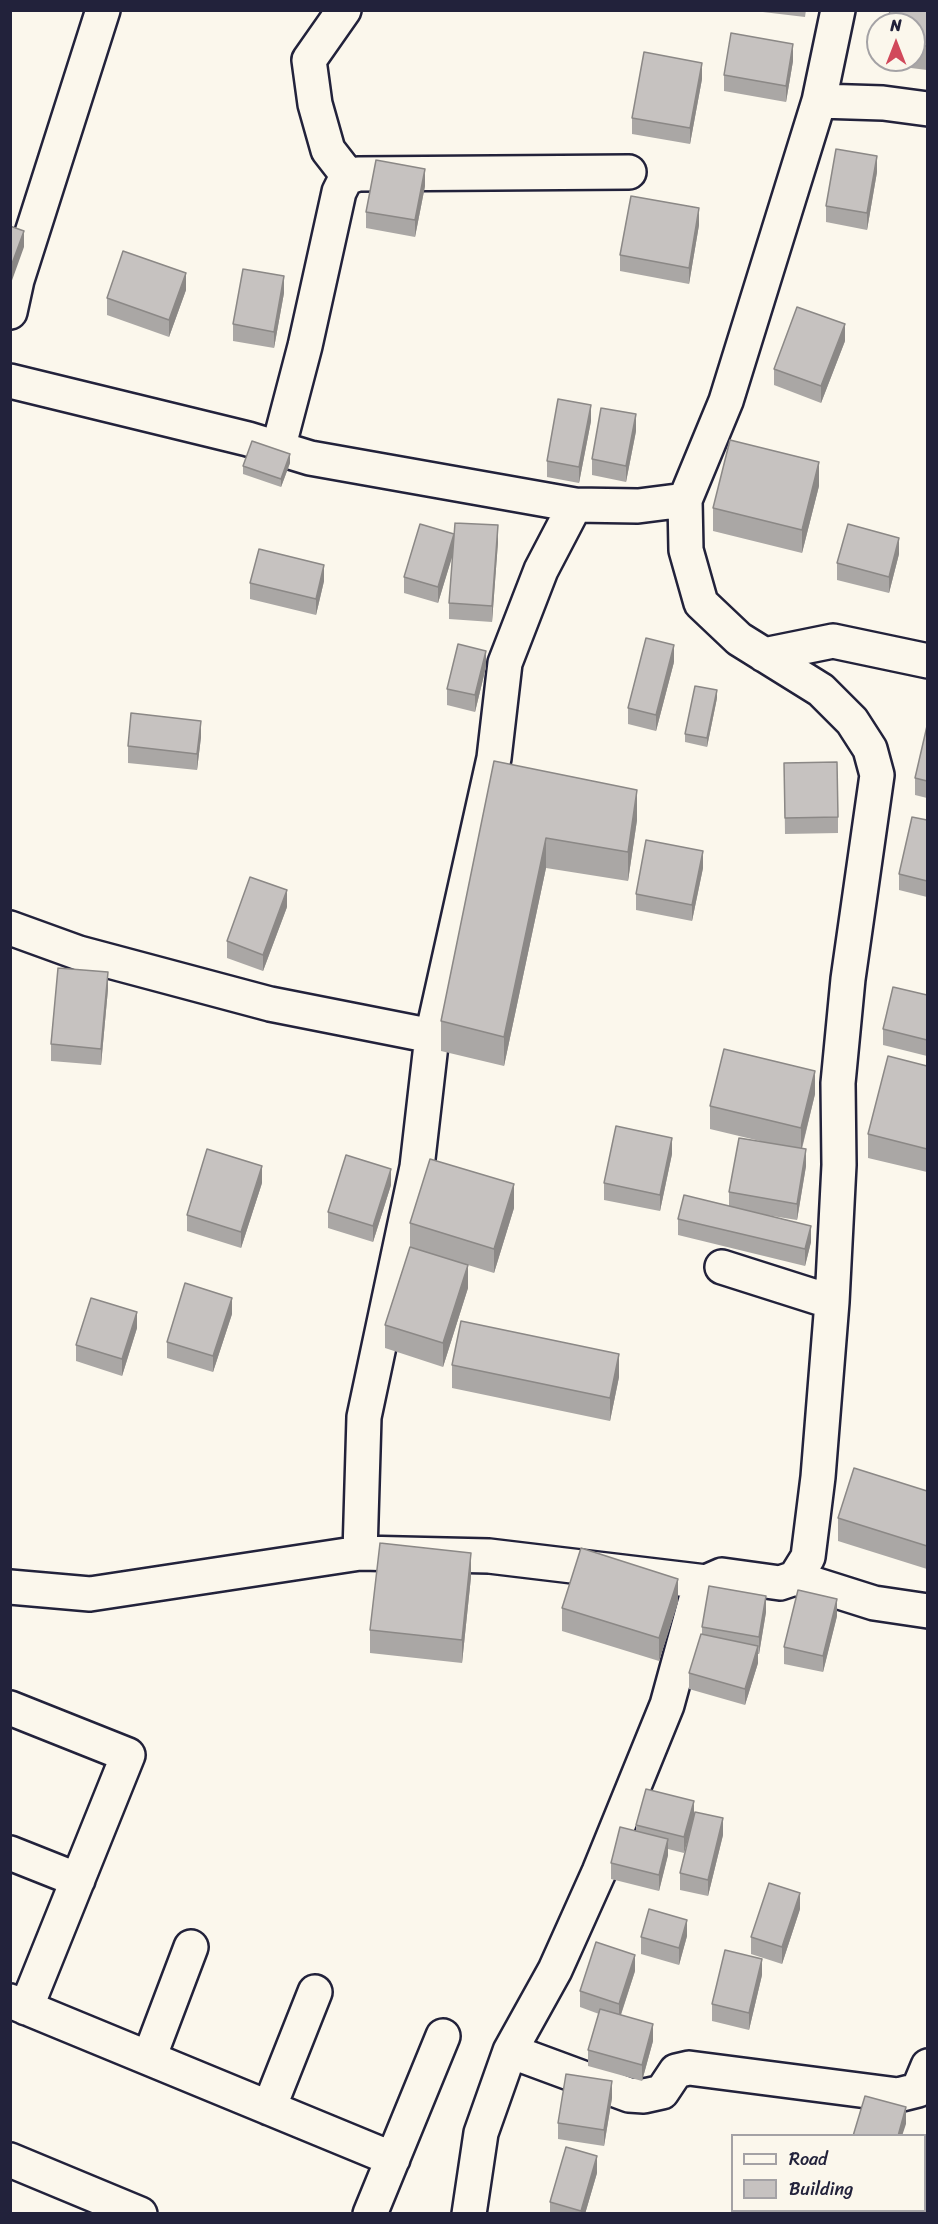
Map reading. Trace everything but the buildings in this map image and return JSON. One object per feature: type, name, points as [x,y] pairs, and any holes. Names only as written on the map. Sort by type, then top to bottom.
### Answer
[{"type":"street","points":[[10,312],[17,280],[103,10]]},
{"type":"street","points":[[344,10],[309,60],[315,104],[328,150],[349,177]]},
{"type":"street","points":[[795,1578],[808,1557],[818,1477],[832,1302],[839,1165],[838,1083],[848,979],[877,775],[870,749],[852,721],[820,690],[739,639],[701,603],[686,550],[685,500],[726,400],[819,101],[837,10]]},
{"type":"street","points":[[819,101],[883,103],[927,109]]},
{"type":"street","points":[[278,449],[305,346],[339,192],[349,177],[357,174],[629,172]]},
{"type":"street","points":[[10,381],[248,439],[310,458],[575,505],[638,506],[685,500]]},
{"type":"street","points":[[360,1553],[364,1417],[417,1167],[432,1036],[494,758],[506,663],[541,570],[575,505]]},
{"type":"street","points":[[764,655],[833,641],[927,661]]},
{"type":"street","points":[[10,928],[79,953],[270,1004],[432,1036]]},
{"type":"street","points":[[722,1267],[832,1302]]},
{"type":"street","points":[[10,1587],[90,1594],[360,1553],[489,1556],[706,1582],[722,1575],[780,1583],[795,1578],[874,1603],[927,1611]]},
{"type":"street","points":[[469,2214],[481,2133],[510,2051],[555,1970],[599,1872],[667,1705],[696,1599],[706,1582]]},
{"type":"street","points":[[10,1708],[128,1755],[78,1880],[18,2005],[393,2159]]},
{"type":"street","points":[[10,1853],[78,1880]]},
{"type":"street","points":[[148,2058],[191,1947]]},
{"type":"street","points":[[269,2108],[315,1992]]},
{"type":"street","points":[[370,2214],[443,2036]]},
{"type":"street","points":[[510,2051],[629,2095],[644,2096],[662,2092],[676,2071],[689,2068],[898,2095],[918,2090],[927,2066]]},
{"type":"street","points":[[10,2160],[140,2214]]}]
